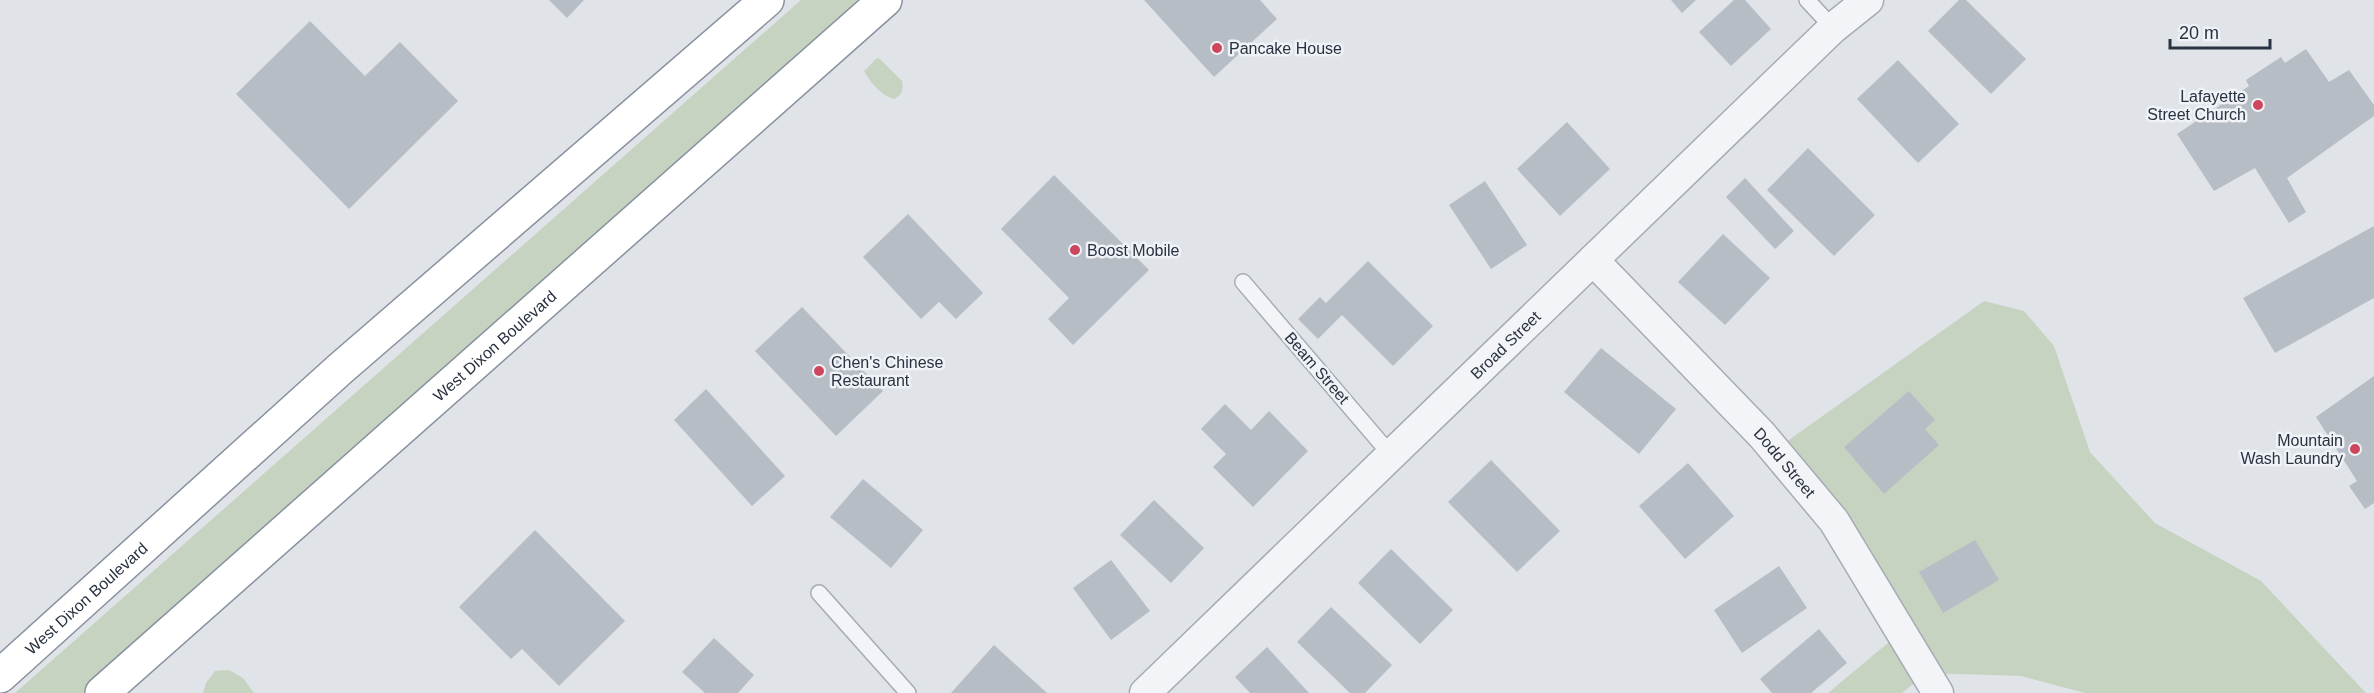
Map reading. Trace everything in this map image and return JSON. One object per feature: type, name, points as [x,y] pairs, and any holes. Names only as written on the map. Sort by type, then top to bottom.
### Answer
[{"type":"highway","name":"West Dixon Boulevard","points":[[0,676],[340,369],[767,0]]},
{"type":"highway","name":"West Dixon Boulevard","points":[[102,693],[885,0]]},
{"type":"street","name":"Broad Street","points":[[1145,693],[1833,28],[1868,0]]},
{"type":"street","name":"Dodd Street","points":[[1593,260],[1762,435],[1834,521],[1938,693]]},
{"type":"lane","points":[[1807,0],[1833,28]]},
{"type":"lane","name":"Beam Street","points":[[1243,282],[1391,455]]},
{"type":"lane","points":[[819,593],[908,693]]},
{"type":"green space","points":[[801,0],[868,0],[83,693],[15,693]]},
{"type":"green space","points":[[877,58],[902,81],[902,92],[894,99],[877,88],[864,71]]},
{"type":"green space","points":[[1984,301],[2024,311],[2054,346],[2090,452],[2155,523],[2261,581],[2366,693],[2085,693],[2021,676],[1926,673],[1902,693],[1828,693],[1901,632],[1775,450]]},
{"type":"green space","points":[[229,670],[243,678],[254,693],[203,693],[206,683],[215,671]]},
{"type":"building","points":[[549,0],[584,0],[567,18]]},
{"type":"building","name":"Pancake House","points":[[1144,0],[1260,0],[1277,19],[1214,77]]},
{"type":"building","points":[[1671,0],[1696,0],[1682,13]]},
{"type":"building","points":[[1734,0],[1745,0],[1771,29],[1731,66],[1699,32]]},
{"type":"building","points":[[1959,0],[1966,0],[2026,59],[1991,94],[1928,31]]},
{"type":"building","points":[[310,21],[365,76],[400,42],[458,101],[349,209],[236,94]]},
{"type":"building","points":[[2306,49],[2329,82],[2349,70],[2374,105],[2374,116],[2287,178],[2306,212],[2289,223],[2255,168],[2214,191],[2177,134],[2249,86],[2246,80],[2281,57],[2285,63]]},
{"type":"building","points":[[1898,60],[1959,124],[1918,163],[1857,99]]},
{"type":"building","points":[[1567,122],[1610,169],[1560,216],[1517,169]]},
{"type":"building","points":[[1808,148],[1875,215],[1834,256],[1767,190]]},
{"type":"building","name":"Boost Mobile","points":[[1054,175],[1149,270],[1073,345],[1048,319],[1069,298],[1001,229]]},
{"type":"building","points":[[1745,178],[1794,231],[1775,249],[1726,197]]},
{"type":"building","points":[[1485,181],[1527,245],[1491,269],[1449,205]]},
{"type":"building","points":[[908,214],[983,293],[956,319],[939,302],[921,319],[863,257]]},
{"type":"building","points":[[2374,226],[2374,298],[2275,353],[2243,298]]},
{"type":"building","points":[[1723,234],[1770,278],[1725,325],[1678,282]]},
{"type":"building","points":[[1368,261],[1433,326],[1393,366],[1342,315],[1318,339],[1298,319],[1320,297],[1326,303]]},
{"type":"building","name":"Chen's Chinese Restaurant","points":[[802,307],[883,391],[836,436],[755,351]]},
{"type":"building","points":[[1601,348],[1676,409],[1639,454],[1564,392]]},
{"type":"building","name":"Mountain Wash Laundry","points":[[2374,376],[2374,503],[2365,509],[2349,486],[2357,481],[2316,417]]},
{"type":"building","points":[[706,389],[785,476],[752,506],[674,420]]},
{"type":"building","points":[[1909,391],[1935,420],[1925,429],[1939,445],[1884,494],[1844,447]]},
{"type":"building","points":[[1225,404],[1251,430],[1269,411],[1308,451],[1253,507],[1213,467],[1226,454],[1201,429]]},
{"type":"building","points":[[1491,460],[1560,531],[1517,572],[1448,502]]},
{"type":"building","points":[[1688,463],[1734,516],[1685,559],[1639,506]]},
{"type":"building","points":[[863,479],[923,530],[891,568],[830,517]]},
{"type":"building","points":[[1154,500],[1204,548],[1171,583],[1120,535]]},
{"type":"building","points":[[535,530],[625,621],[559,686],[522,649],[511,659],[459,607]]},
{"type":"building","points":[[1975,540],[1999,580],[1943,613],[1919,572]]},
{"type":"building","points":[[1391,549],[1453,610],[1420,644],[1358,583]]},
{"type":"building","points":[[1111,560],[1150,611],[1111,640],[1073,588]]},
{"type":"building","points":[[1779,566],[1807,608],[1742,653],[1714,610]]},
{"type":"building","points":[[1331,607],[1392,665],[1365,693],[1350,693],[1297,642]]},
{"type":"building","points":[[1819,629],[1847,663],[1811,693],[1772,693],[1760,679]]},
{"type":"building","points":[[714,638],[754,675],[738,693],[705,693],[682,672]]},
{"type":"building","points":[[994,645],[1047,693],[951,693]]},
{"type":"building","points":[[1267,647],[1309,693],[1250,693],[1235,677]]},
{"type":"place","name":"Pancake House","points":[[1217,48]]},
{"type":"place","name":"Lafayette Street Church","points":[[2258,105]]},
{"type":"place","name":"Boost Mobile","points":[[1075,250]]},
{"type":"place","name":"Chen's Chinese Restaurant","points":[[819,371]]},
{"type":"place","name":"Mountain Wash Laundry","points":[[2355,449]]}]
